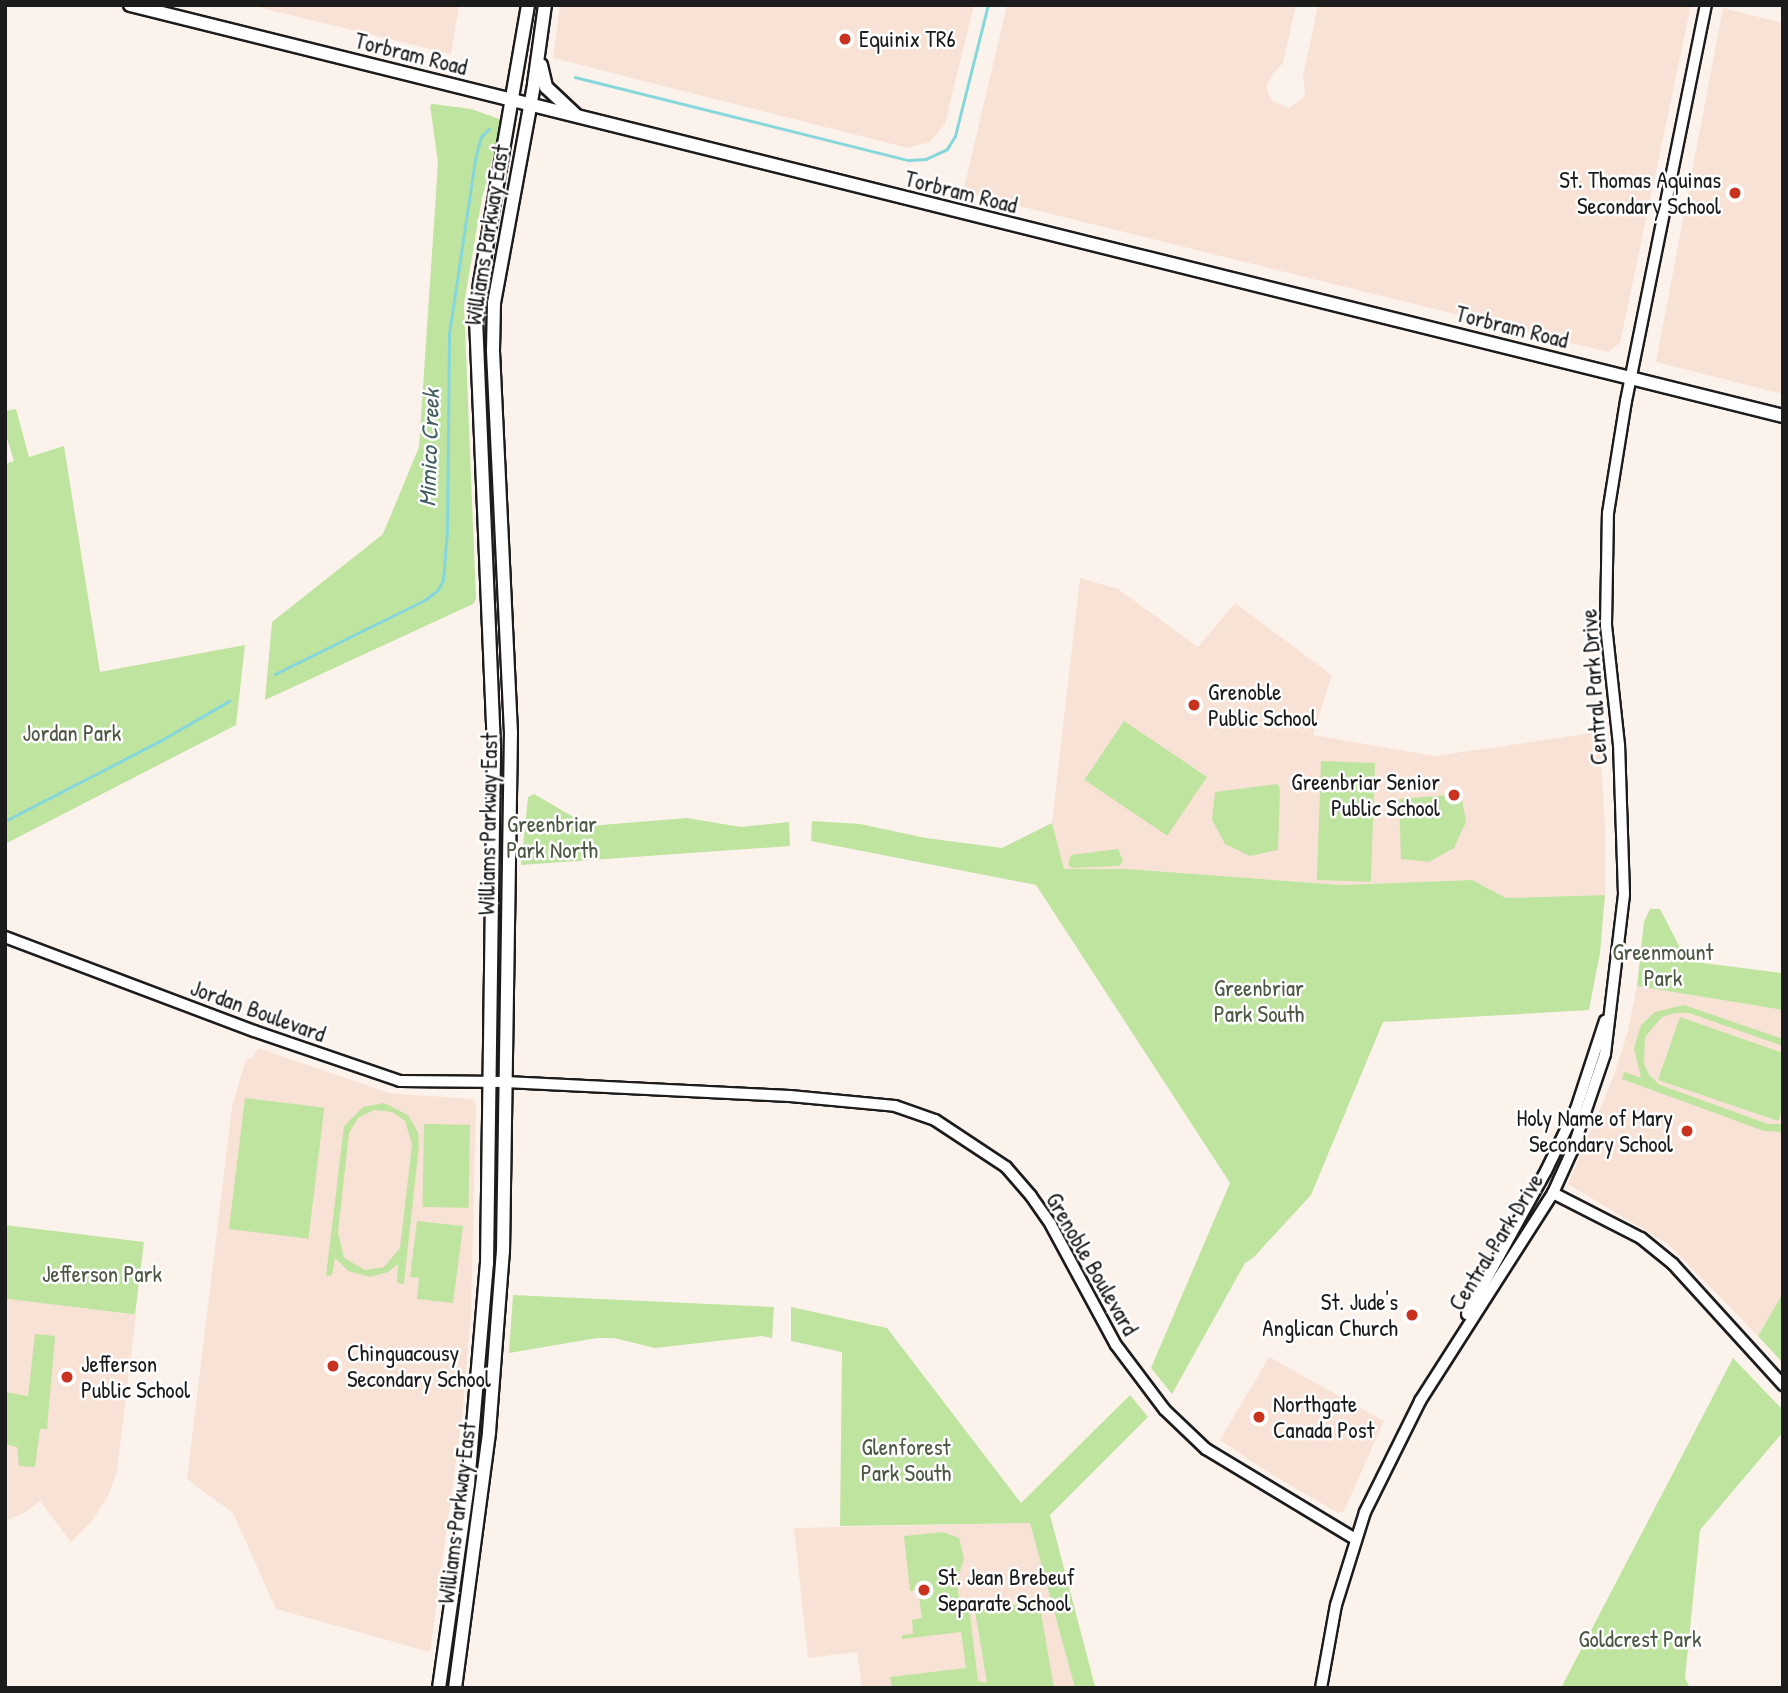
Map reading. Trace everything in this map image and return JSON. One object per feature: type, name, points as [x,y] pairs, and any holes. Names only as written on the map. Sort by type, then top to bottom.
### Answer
[{"type":"main road","name":"Torbram Road","points":[[130,5],[1783,416]]},
{"type":"main road","name":"Williams Parkway East","points":[[439,1688],[467,1487],[480,1366],[487,1264],[494,721],[476,323],[480,284],[514,101],[528,5]]},
{"type":"main road","name":"Williams Parkway East","points":[[454,1688],[479,1517],[500,1318],[511,733],[492,350],[494,303],[545,5]]},
{"type":"main road","points":[[539,51],[546,87],[578,117]]},
{"type":"street","name":"Central Park Drive","points":[[1452,1348],[1553,1193],[1598,1081],[1614,994],[1624,894],[1619,745],[1606,625],[1608,513],[1613,468],[1630,378],[1706,5]]},
{"type":"street","name":"Jordan Boulevard","points":[[5,937],[345,1064],[400,1081],[505,1082]]},
{"type":"street","name":"Central Park Drive","points":[[1321,1688],[1336,1605],[1355,1539],[1390,1459],[1452,1348],[1576,1109],[1614,994]]},
{"type":"street","name":"Grenoble Boulevard","points":[[505,1082],[790,1096],[895,1106],[935,1120],[1006,1167],[1031,1196],[1051,1225],[1116,1346],[1167,1412],[1206,1449],[1355,1539]]},
{"type":"street","points":[[1553,1193],[1641,1238],[1673,1264],[1783,1385]]},
{"type":"shaded area","points":[[249,5],[459,5],[451,54]]},
{"type":"shaded area","points":[[560,5],[974,5],[945,124],[930,142],[908,148],[553,58]]},
{"type":"shaded area","points":[[1007,5],[1296,5],[1283,63],[1266,87],[1271,100],[1289,108],[1305,96],[1303,77],[1318,5],[1691,5],[1620,343],[1608,352],[963,192]]},
{"type":"shaded area","name":"St. Thomas Aquinas Secondary School","points":[[1723,8],[1783,23],[1783,394],[1656,362]]},
{"type":"shaded area","points":[[1080,578],[1118,589],[1198,647],[1235,603],[1332,675],[1313,735],[1435,756],[1599,732],[1605,824],[1605,895],[1506,898],[1472,880],[1341,885],[1127,869],[1064,869],[1052,823]]},
{"type":"shaded area","name":"Holy Name of Mary Secondary School","points":[[1637,986],[1783,1010],[1783,1293],[1758,1336],[1668,1244],[1568,1184],[1613,1078],[1628,1031]]},
{"type":"shaded area","name":"Chinguacousy Secondary School","points":[[258,1048],[389,1093],[472,1099],[476,1104],[471,1314],[462,1417],[430,1652],[276,1609],[233,1513],[187,1479],[232,1107],[246,1059],[252,1058]]},
{"type":"shaded area","name":"Jefferson Public School","points":[[5,1298],[136,1315],[117,1471],[108,1496],[92,1521],[71,1542],[40,1501],[24,1513],[5,1521]]},
{"type":"shaded area","points":[[1269,1357],[1384,1421],[1344,1511],[1338,1513],[1266,1471],[1220,1440]]},
{"type":"shaded area","name":"St. Jean Brebeuf Separate School","points":[[1030,1523],[1075,1688],[862,1688],[857,1652],[808,1658],[794,1528]]},
{"type":"green space","points":[[430,105],[471,109],[502,120],[482,198],[464,304],[476,599],[473,604],[265,700],[272,622],[383,534],[419,447],[438,163]]},
{"type":"green space","name":"Jordan Park","points":[[16,409],[29,457],[64,446],[100,672],[245,645],[236,725],[5,844],[5,464],[14,461],[5,432],[5,411]]},
{"type":"green space","points":[[1124,721],[1207,777],[1167,836],[1084,780]]},
{"type":"green space","points":[[1321,761],[1375,763],[1371,882],[1317,880]]},
{"type":"green space","points":[[1277,784],[1280,788],[1278,850],[1250,856],[1225,844],[1212,820],[1215,792]]},
{"type":"green space","name":"Greenbriar Park North","points":[[534,794],[589,826],[687,818],[741,827],[789,822],[790,846],[521,865],[528,797]]},
{"type":"green space","points":[[1461,794],[1466,822],[1454,848],[1429,862],[1401,859],[1399,799]]},
{"type":"green space","name":"Greenbriar Park South","points":[[812,821],[860,824],[926,838],[1002,848],[1052,823],[1064,869],[1127,869],[1341,885],[1472,880],[1506,898],[1605,895],[1600,953],[1589,1010],[1383,1022],[1311,1195],[1253,1258],[1245,1263],[1172,1394],[1151,1368],[1230,1183],[1036,885],[811,841]]},
{"type":"green space","points":[[1118,849],[1123,861],[1119,866],[1072,868],[1068,865],[1071,855]]},
{"type":"green space","name":"Greenmount Park","points":[[1650,909],[1660,909],[1687,961],[1783,973],[1783,1010],[1637,986],[1644,922]]},
{"type":"green space","points":[[1684,1005],[1783,1039],[1783,1046],[1689,1013],[1675,1013],[1662,1017],[1645,1037],[1644,1064],[1650,1076],[1660,1085],[1768,1124],[1783,1124],[1783,1132],[1764,1131],[1622,1079],[1624,1072],[1641,1078],[1634,1048],[1641,1025],[1655,1012]]},
{"type":"green space","points":[[1680,1017],[1783,1053],[1783,1107],[1778,1121],[1658,1080]]},
{"type":"green space","points":[[245,1098],[324,1108],[308,1239],[229,1229]]},
{"type":"green space","points":[[384,1103],[408,1115],[418,1132],[419,1145],[404,1284],[397,1283],[398,1264],[388,1272],[370,1277],[348,1271],[335,1258],[332,1275],[326,1276],[344,1126],[363,1107]],"holes":[[[374,1110],[392,1112],[405,1121],[412,1144],[400,1248],[384,1267],[365,1270],[344,1258],[338,1232],[349,1133],[358,1118]]]},
{"type":"green space","points":[[424,1124],[470,1125],[469,1208],[423,1207]]},
{"type":"green space","points":[[417,1221],[463,1226],[453,1303],[417,1299],[419,1278],[410,1277]]},
{"type":"green space","name":"Jefferson Park","points":[[5,1225],[144,1242],[135,1315],[5,1299]]},
{"type":"green space","points":[[1783,1293],[1783,1363],[1758,1336]]},
{"type":"green space","points":[[513,1295],[774,1307],[772,1338],[762,1336],[655,1348],[614,1338],[597,1338],[509,1353]]},
{"type":"green space","name":"Glenforest Park South","points":[[791,1307],[887,1328],[1021,1503],[1130,1395],[1148,1417],[1050,1515],[1095,1686],[1099,1688],[1075,1688],[1030,1523],[840,1526],[842,1352],[791,1341]]},
{"type":"green space","points":[[35,1334],[55,1336],[47,1429],[40,1429],[35,1467],[19,1466],[17,1447],[5,1444],[5,1392],[28,1396]]},
{"type":"green space","name":"Goldcrest Park","points":[[1733,1358],[1783,1410],[1783,1432],[1700,1530],[1685,1678],[1690,1688],[1561,1688]]},
{"type":"green space","points":[[943,1532],[959,1538],[964,1559],[957,1580],[960,1608],[969,1607],[978,1681],[987,1683],[975,1611],[1039,1601],[1054,1688],[892,1688],[890,1677],[966,1668],[961,1632],[902,1639],[902,1635],[913,1634],[912,1620],[922,1618],[918,1590],[910,1591],[904,1536]]},
{"type":"waterway","name":"Mimico Creek","points":[[575,77],[909,160],[926,159],[947,149],[955,136],[988,5]]},
{"type":"waterway","name":"Mimico Creek","points":[[275,674],[425,600],[438,590],[443,580],[447,530],[449,334],[475,159],[481,137],[489,129]]},
{"type":"waterway","name":"Mimico Creek","points":[[5,821],[160,741],[229,701]]},
{"type":"place","name":"Equinix TR6","points":[[845,39]]},
{"type":"place","name":"St. Thomas Aquinas Secondary School","points":[[1735,193]]},
{"type":"place","name":"Grenoble Public School","points":[[1194,705]]},
{"type":"place","name":"Greenbriar Senior Public School","points":[[1454,795]]},
{"type":"place","name":"Holy Name of Mary Secondary School","points":[[1687,1131]]},
{"type":"place","name":"St. Jude's Anglican Church","points":[[1412,1315]]},
{"type":"place","name":"Chinguacousy Secondary School","points":[[333,1366]]},
{"type":"place","name":"Jefferson Public School","points":[[67,1377]]},
{"type":"place","name":"Northgate Canada Post","points":[[1259,1417]]},
{"type":"place","name":"St. Jean Brebeuf Separate School","points":[[924,1590]]}]
